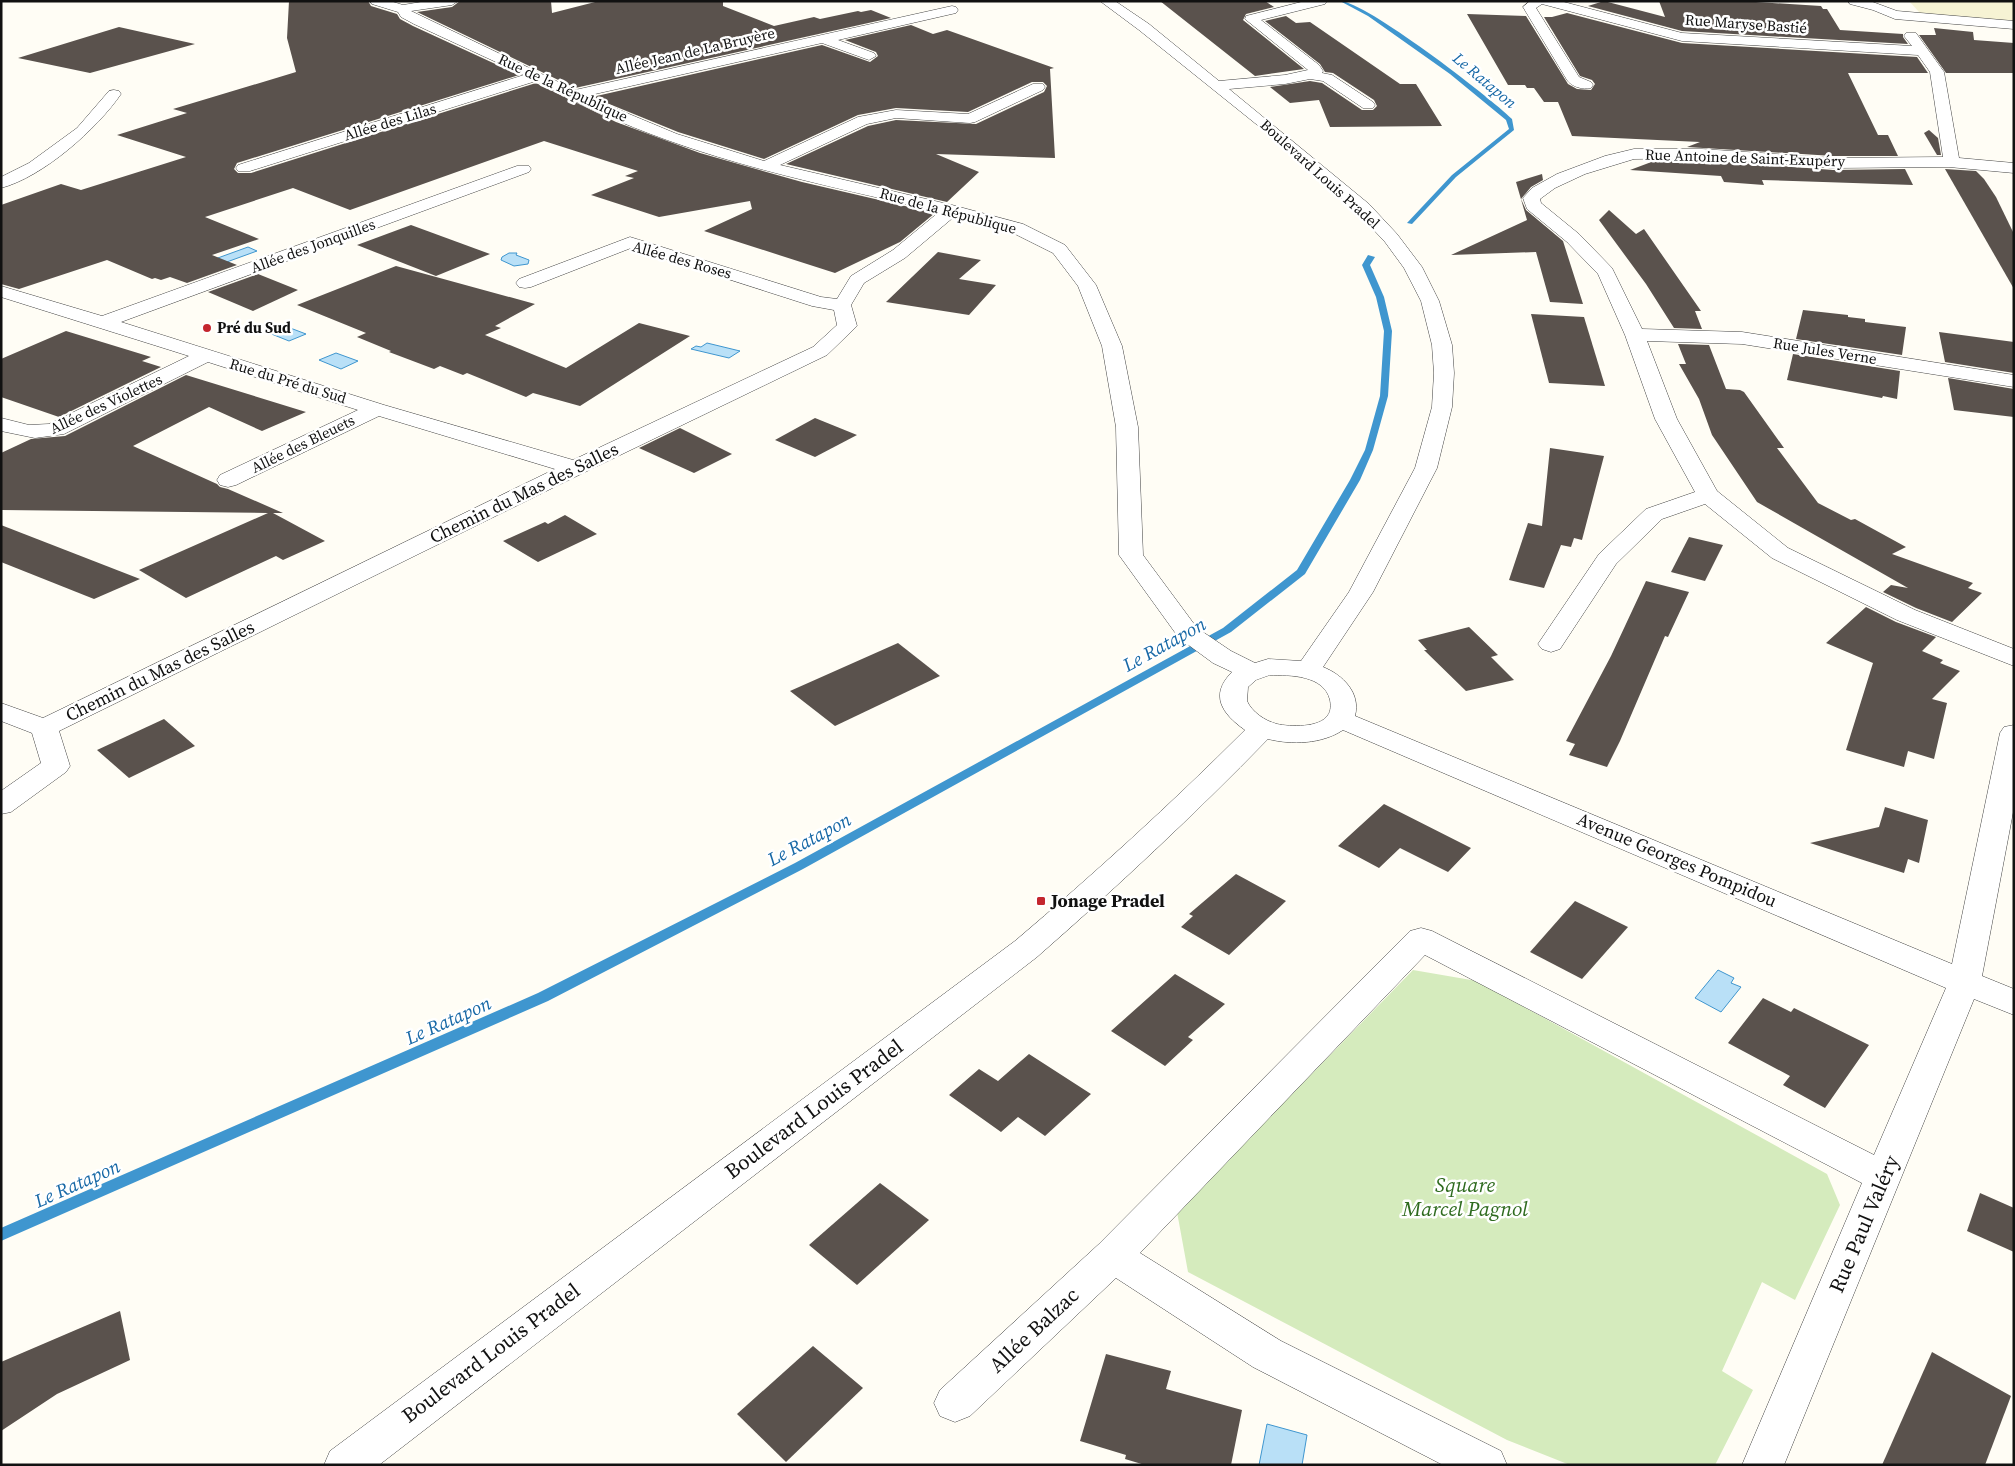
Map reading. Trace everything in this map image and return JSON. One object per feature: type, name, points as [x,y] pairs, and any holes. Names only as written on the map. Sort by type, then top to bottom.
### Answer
[{"type":"street","name":"Rue de la République","points":[[376,1],[403,9],[406,14],[573,95],[672,137],[764,166],[952,210],[1017,228],[1059,249],[1087,285],[1112,346],[1127,427],[1131,555],[1188,633],[1222,657],[1253,672]]},
{"type":"street","points":[[403,9],[452,1]]},
{"type":"street","name":"Boulevard Louis Pradel","points":[[1106,1],[1144,27],[1276,133],[1363,208],[1391,238],[1413,267],[1430,301],[1442,345],[1444,373],[1442,407],[1426,468],[1361,592],[1308,670]]},
{"type":"street","points":[[1312,75],[1316,71],[1314,68],[1251,20],[1321,1]]},
{"type":"street","points":[[1539,1],[1529,7],[1574,80],[1586,85]]},
{"type":"street","name":"Rue Maryse Bastié","points":[[1544,1],[1682,37],[1921,51]]},
{"type":"street","points":[[1854,1],[1877,7],[1895,15],[2014,25]]},
{"type":"street","name":"Allée Jean de La Bruyère","points":[[573,95],[952,10]]},
{"type":"street","points":[[1895,15],[1937,72],[1952,162],[2014,168]]},
{"type":"street","points":[[824,39],[869,56]]},
{"type":"street","points":[[1216,86],[1312,75],[1327,78],[1368,105]]},
{"type":"street","name":"Allée des Lilas","points":[[244,168],[537,76]]},
{"type":"street","points":[[764,166],[863,120],[896,114],[970,120],[1038,87]]},
{"type":"street","points":[[1,182],[35,166],[82,131],[114,94]]},
{"type":"street","name":"Rue Antoine de Saint-Exupéry","points":[[1952,162],[1818,162],[1730,156],[1633,154],[1605,160],[1535,193],[1531,198],[1533,205],[1573,238],[1606,272],[1635,334],[1666,419],[1708,495],[1780,554],[1906,615],[2014,658]]},
{"type":"street","name":"Allée des Jonquilles","points":[[104,322],[523,169]]},
{"type":"street","points":[[842,306],[857,280],[899,254],[952,210]]},
{"type":"street","name":"Allée des Roses","points":[[526,283],[630,242],[819,302],[842,306]]},
{"type":"street","name":"Rue du Pré du Sud","points":[[1,291],[377,409],[575,468]]},
{"type":"street","name":"Chemin du Mas des Salles","points":[[44,728],[575,468],[820,351],[847,326],[842,306]]},
{"type":"street","name":"Rue Jules Verne","points":[[1635,334],[1740,338],[1836,351],[1970,376],[2014,381]]},
{"type":"street","name":"Allée des Violettes","points":[[1,424],[43,433],[56,429],[207,355]]},
{"type":"street","name":"Allée des Bleuets","points":[[228,480],[377,409]]},
{"type":"street","points":[[1551,644],[1607,559],[1654,514],[1708,495]]},
{"type":"street","points":[[1268,667],[1308,670],[1334,684],[1343,694],[1346,705],[1340,718],[1332,725],[1319,731],[1300,734],[1281,733],[1263,728],[1248,720],[1237,711],[1232,699],[1234,688],[1240,679],[1268,667]]},
{"type":"street","points":[[1,711],[44,728],[56,766],[1,805]]},
{"type":"street","name":"Avenue Georges Pompidou","points":[[1340,718],[2014,1003]]},
{"type":"street","name":"Boulevard Louis Pradel","points":[[344,1465],[1026,949],[1189,803],[1263,728]]},
{"type":"street","name":"Rue Paul Valéry","points":[[1762,1465],[1964,983],[2014,733]]},
{"type":"street","points":[[1486,1465],[1266,1354],[1112,1256],[1421,940],[1883,1177]]},
{"type":"street","name":"Allée Balzac","points":[[955,1403],[1112,1256]]},
{"type":"shaded area","points":[[1909,1],[2014,1],[2014,22],[1920,13]]},
{"type":"green space","name":"Square Marcel Pagnol","points":[[1413,970],[1477,981],[1827,1174],[1840,1205],[1795,1300],[1762,1282],[1722,1371],[1753,1390],[1715,1465],[1570,1465],[1507,1440],[1188,1272],[1177,1212]]},
{"type":"water","points":[[248,247],[257,251],[224,263],[215,259]]},
{"type":"water","points":[[509,253],[517,253],[516,255],[529,260],[528,264],[514,266],[501,260],[502,257]]},
{"type":"water","points":[[285,326],[306,334],[289,341],[269,333]]},
{"type":"water","points":[[707,343],[740,351],[729,358],[691,349],[696,346],[701,347]]},
{"type":"water","points":[[336,353],[358,361],[341,369],[319,360]]},
{"type":"water","points":[[1718,970],[1734,978],[1731,983],[1741,987],[1721,1012],[1695,998]]},
{"type":"water","points":[[1267,1424],[1307,1435],[1302,1465],[1259,1465]]},
{"type":"building","points":[[289,1],[368,1],[371,6],[397,14],[400,19],[413,26],[519,75],[237,163],[234,169],[238,173],[251,173],[536,83],[616,122],[700,153],[802,182],[935,213],[900,242],[835,273],[704,231],[752,209],[750,201],[659,217],[591,195],[634,178],[625,176],[638,171],[544,141],[350,210],[293,188],[205,217],[259,239],[212,255],[237,265],[187,283],[170,277],[161,280],[152,279],[107,260],[19,289],[1,284],[1,205],[61,184],[81,190],[186,157],[117,135],[187,113],[173,109],[296,72],[287,38]]},
{"type":"building","points":[[460,1],[551,1],[552,13],[599,1],[723,1],[723,6],[774,26],[814,17],[820,19],[871,10],[891,18],[575,88],[417,12],[452,7]]},
{"type":"building","points":[[1160,1],[1265,1],[1274,7],[1246,14],[1243,20],[1304,69],[1255,76]]},
{"type":"building","points":[[1604,1],[1665,17],[1659,1],[1740,1],[1821,6],[1823,9],[1827,9],[1840,30],[1903,34],[1908,44],[1682,31],[1588,6]]},
{"type":"building","points":[[1567,13],[1682,43],[1917,57],[1928,73],[1848,73],[1878,135],[1888,135],[1898,156],[1833,156],[1687,147],[1700,142],[1572,136],[1558,102],[1544,102],[1534,88],[1527,88],[1525,85],[1508,85],[1467,14],[1526,16],[1568,84],[1577,89],[1591,90],[1595,84],[1592,80],[1580,76],[1544,17]]},
{"type":"building","points":[[1286,16],[1296,23],[1310,22],[1400,84],[1416,84],[1442,126],[1330,127],[1319,100],[1290,103],[1270,87],[1310,81],[1322,83],[1362,110],[1373,110],[1377,106],[1374,100],[1333,73],[1325,72],[1320,64],[1265,21]]},
{"type":"building","points":[[911,25],[933,34],[947,30],[1054,68],[1050,69],[1055,158],[936,154],[979,172],[947,202],[786,164],[868,126],[896,120],[976,124],[1044,92],[1047,86],[1043,82],[1032,82],[968,112],[896,108],[858,115],[764,159],[678,132],[592,97],[822,45],[870,62],[878,56],[876,52],[845,40]]},
{"type":"building","points":[[119,27],[195,44],[90,73],[18,58]]},
{"type":"building","points":[[1934,28],[1973,32],[1974,40],[2014,43],[2014,73],[1946,73],[1919,35],[1936,35]]},
{"type":"building","points":[[1929,130],[1938,138],[1941,155],[1937,155],[1924,133]]},
{"type":"building","points":[[1702,160],[1833,170],[1905,169],[1913,185],[1762,180],[1764,185],[1724,182],[1721,176],[1630,170],[1654,161]]},
{"type":"building","points":[[1945,169],[1976,171],[1996,197],[2014,234],[2014,289]]},
{"type":"building","points":[[1542,174],[1543,180],[1531,187],[1521,199],[1526,210],[1563,241],[1583,304],[1550,302],[1536,252],[1451,255],[1527,220],[1516,182]]},
{"type":"building","points":[[1609,210],[1636,234],[1644,229],[1701,311],[1695,311],[1702,329],[1674,328],[1646,284],[1599,220]]},
{"type":"building","points":[[411,225],[490,254],[436,276],[357,245]]},
{"type":"building","points":[[938,252],[981,260],[959,279],[996,285],[969,315],[886,302]]},
{"type":"building","points":[[396,266],[535,304],[495,326],[501,328],[485,335],[566,368],[639,323],[690,336],[580,406],[533,393],[526,397],[467,373],[463,375],[440,366],[434,369],[389,352],[391,351],[357,337],[366,333],[297,305]]},
{"type":"building","points":[[258,274],[298,290],[253,311],[208,292]]},
{"type":"building","points":[[1803,310],[1848,315],[1848,317],[1865,319],[1865,322],[1906,327],[1902,355],[1796,339]]},
{"type":"building","points":[[1531,314],[1584,317],[1605,386],[1549,383]]},
{"type":"building","points":[[66,331],[151,357],[142,361],[161,367],[59,417],[1,397],[1,359]]},
{"type":"building","points":[[1939,332],[2014,342],[2014,373],[1945,362]]},
{"type":"building","points":[[1678,344],[1709,345],[1726,389],[1744,392],[1784,448],[1777,448],[1818,503],[1851,520],[1855,519],[1906,547],[1892,554],[1973,583],[1968,588],[1982,593],[1952,622],[1916,608],[1883,592],[1891,585],[1908,588],[1757,502],[1712,435],[1699,399],[1679,364],[1686,364]]},
{"type":"building","points":[[1793,354],[1900,371],[1897,399],[1883,396],[1882,398],[1787,380]]},
{"type":"building","points":[[186,375],[306,412],[262,431],[209,407],[133,446],[220,487],[283,513],[273,513],[325,541],[283,560],[276,556],[186,598],[139,570],[268,513],[1,510],[1,453],[31,439],[65,436]]},
{"type":"building","points":[[1948,378],[2014,389],[2014,417],[1954,410]]},
{"type":"building","points":[[815,418],[857,435],[815,457],[775,440]]},
{"type":"building","points":[[680,428],[732,454],[694,473],[639,448]]},
{"type":"building","points":[[1550,448],[1604,456],[1582,540],[1574,538],[1571,547],[1561,545],[1544,588],[1509,580],[1528,523],[1542,526]]},
{"type":"building","points":[[565,515],[597,534],[538,562],[503,541],[545,522],[548,524]]},
{"type":"building","points":[[1,525],[140,579],[94,599],[1,562]]},
{"type":"building","points":[[1689,537],[1723,545],[1705,581],[1671,572]]},
{"type":"building","points":[[1646,581],[1689,592],[1668,637],[1665,636],[1607,767],[1569,755],[1575,744],[1566,741],[1611,656]]},
{"type":"building","points":[[1866,607],[1896,622],[1936,637],[1922,651],[1943,660],[1940,663],[1960,671],[1932,699],[1947,703],[1934,759],[1908,751],[1904,767],[1846,750],[1873,663],[1826,643]]},
{"type":"building","points":[[1469,627],[1498,655],[1491,657],[1514,680],[1466,691],[1424,650],[1427,650],[1418,640]]},
{"type":"building","points":[[898,643],[940,676],[835,726],[790,691]]},
{"type":"building","points":[[164,719],[195,746],[129,778],[97,750]]},
{"type":"building","points":[[1384,804],[1471,848],[1448,872],[1400,848],[1379,868],[1338,846]]},
{"type":"building","points":[[1885,807],[1928,820],[1919,863],[1908,859],[1904,873],[1810,843],[1879,827]]},
{"type":"building","points":[[1236,874],[1286,901],[1229,955],[1181,927],[1193,916],[1189,914]]},
{"type":"building","points":[[1575,901],[1628,927],[1582,979],[1530,952]]},
{"type":"building","points":[[1175,974],[1225,1004],[1188,1037],[1193,1040],[1165,1066],[1111,1031]]},
{"type":"building","points":[[1763,998],[1791,1012],[1794,1008],[1869,1045],[1825,1108],[1783,1085],[1790,1076],[1728,1043]]},
{"type":"building","points":[[1029,1054],[1091,1094],[1045,1136],[1018,1117],[1001,1132],[949,1095],[979,1069],[998,1081]]},
{"type":"building","points":[[880,1183],[929,1220],[857,1285],[809,1245]]},
{"type":"building","points":[[1980,1193],[2014,1208],[2014,1252],[1967,1231]]},
{"type":"building","points":[[120,1311],[130,1360],[57,1394],[1,1431],[1,1362]]},
{"type":"building","points":[[813,1346],[863,1388],[786,1462],[737,1414]]},
{"type":"building","points":[[1932,1352],[2011,1396],[1985,1465],[1882,1465]]},
{"type":"building","points":[[1106,1354],[1171,1371],[1166,1389],[1242,1410],[1231,1465],[1145,1465],[1125,1459],[1126,1455],[1080,1441]]},
{"type":"waterway","name":"Le Ratapon","points":[[1342,1],[1370,15],[1452,73],[1509,119],[1512,129],[1454,176],[1410,223]]},
{"type":"waterway","name":"Le Ratapon","points":[[1,1235],[543,997],[799,866],[1227,630],[1301,572],[1355,480],[1369,450],[1384,396],[1388,331],[1380,297],[1366,265],[1371,257]]},
{"type":"place","name":"Pré du Sud","points":[[207,328]]},
{"type":"place","name":"Jonage Pradel","points":[[1041,901]]}]
